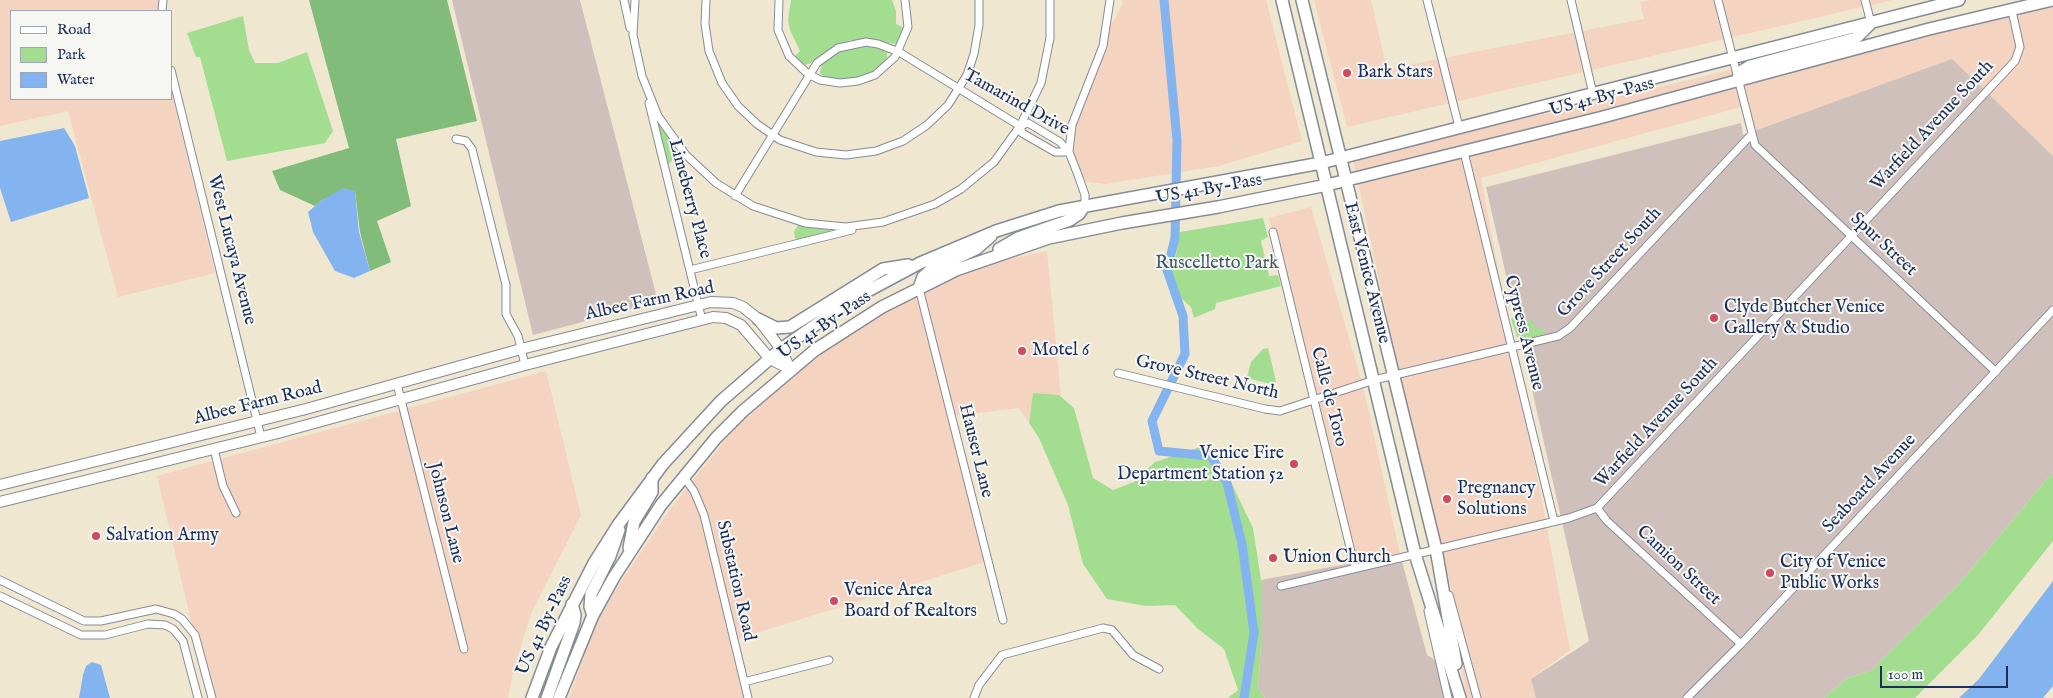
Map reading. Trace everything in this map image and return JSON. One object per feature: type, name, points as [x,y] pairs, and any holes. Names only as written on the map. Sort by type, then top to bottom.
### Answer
[{"type":"main road","name":"East Venice Avenue","points":[[1282,0],[1416,554],[1461,698]]},
{"type":"main road","name":"East Venice Avenue","points":[[1302,0],[1436,549],[1461,698]]},
{"type":"main road","name":"US 41 By-Pass","points":[[532,698],[572,604],[594,563],[652,478],[721,401],[782,349],[846,303],[920,263],[996,231],[1085,205],[1321,163],[1959,0]]},
{"type":"main road","name":"US 41 By-Pass","points":[[558,698],[593,615],[627,555],[683,476],[743,411],[790,369],[853,325],[919,288],[956,270],[992,256],[1049,238],[1346,181],[1600,118],[1930,29],[2052,0]]},
{"type":"main road","points":[[1737,80],[1742,71],[1750,66],[1856,38],[1871,22]]},
{"type":"main road","points":[[992,256],[1009,242],[1070,220],[1079,214],[1085,205]]},
{"type":"main road","points":[[919,288],[923,277],[931,270],[976,249],[996,231]]},
{"type":"main road","points":[[758,319],[776,328],[790,328],[883,269],[920,263]]},
{"type":"main road","name":"Albee Farm Road","points":[[0,485],[257,422],[521,349],[698,304],[717,301],[733,303],[743,307],[758,319],[782,349],[790,369]]},
{"type":"main road","name":"Albee Farm Road","points":[[0,502],[261,438],[525,365],[718,317],[734,320],[744,328],[770,359],[790,369]]},
{"type":"main road","points":[[604,328],[608,344]]},
{"type":"main road","points":[[30,478],[33,494]]},
{"type":"main road","points":[[627,555],[634,522],[652,492],[652,478]]},
{"type":"main road","points":[[593,615],[590,607],[591,594],[613,550],[624,517]]},
{"type":"main road","points":[[547,698],[574,623],[575,615],[572,604]]},
{"type":"street","points":[[624,0],[642,76],[658,116],[678,145],[708,177],[734,196],[765,211],[805,223],[839,227],[869,226],[919,211],[954,193],[994,162],[1020,126],[1035,97],[1045,68],[1051,29],[1050,0]]},
{"type":"street","points":[[634,45],[635,0]]},
{"type":"street","points":[[706,0],[705,24],[707,42],[718,76],[738,106],[772,135],[797,147],[826,154],[856,154],[876,151],[895,145],[920,131],[941,112],[960,89],[970,69],[977,44],[978,0]]},
{"type":"street","points":[[779,0],[777,19],[781,42],[789,56],[808,74],[834,83],[858,81],[881,71],[899,52],[908,27],[905,0]]},
{"type":"street","points":[[1020,126],[1022,133],[1055,152],[1069,152],[1072,125],[1103,46],[1110,0]]},
{"type":"street","points":[[1427,0],[1459,127]]},
{"type":"street","points":[[1571,0],[1593,94]]},
{"type":"street","points":[[1718,0],[1751,137]]},
{"type":"street","points":[[1865,0],[1871,22]]},
{"type":"street","name":"Warfield Avenue South","points":[[1281,586],[1554,521],[1597,508],[2018,57],[2020,47],[2012,11]]},
{"type":"street","name":"Tamarind Drive","points":[[734,196],[808,74],[826,55],[848,45],[872,43],[899,52],[1020,126],[1028,123],[1060,142],[1069,152],[1081,182],[1085,205]]},
{"type":"street","name":"West Lucaya Avenue","points":[[172,74],[261,438]]},
{"type":"street","name":"Limeberry Place","points":[[642,76],[690,270],[869,226]]},
{"type":"street","name":"Spur Street","points":[[1751,137],[1757,148],[1996,372]]},
{"type":"street","name":"Grove Street South","points":[[1374,380],[1558,336],[1570,328],[1751,137]]},
{"type":"street","points":[[456,139],[466,141],[472,149],[506,285],[506,314],[518,336],[525,365]]},
{"type":"street","name":"Cypress Avenue","points":[[1464,152],[1554,521]]},
{"type":"street","name":"Calle de Toro","points":[[1273,232],[1354,568]]},
{"type":"street","points":[[690,270],[702,320]]},
{"type":"street","name":"Hauser Lane","points":[[919,288],[1003,620]]},
{"type":"street","name":"Seaboard Avenue","points":[[1687,698],[1741,644],[2053,310]]},
{"type":"street","name":"Grove Street North","points":[[1118,373],[1274,411],[1287,410],[1374,380]]},
{"type":"street","name":"Johnson Lane","points":[[397,384],[464,649]]},
{"type":"street","points":[[214,449],[223,486],[236,513]]},
{"type":"street","name":"Substation Road","points":[[683,476],[694,491],[704,515],[748,698]]},
{"type":"street","name":"Camion Street","points":[[1597,508],[1607,521],[1741,644]]},
{"type":"street","name":"East Venice Avenue","points":[[1436,549],[1477,698]]},
{"type":"street","name":"East Venice Avenue","points":[[1416,554],[1448,698]]},
{"type":"street","points":[[0,580],[84,621],[101,621],[148,610],[165,611],[182,619],[195,635],[199,644],[212,698]]},
{"type":"street","points":[[0,596],[73,632],[90,637],[148,624],[165,625],[178,634],[186,650],[198,698]]},
{"type":"street","points":[[974,698],[979,684],[1002,655],[1103,628],[1112,630],[1133,655],[1159,670]]},
{"type":"street","points":[[744,682],[828,660]]},
{"type":"shaded area","points":[[0,0],[168,0],[166,10],[10,10],[10,100],[172,100],[172,93],[215,273],[118,297],[68,111],[0,126]]},
{"type":"shaded area","points":[[452,0],[580,0],[658,302],[533,335]]},
{"type":"shaded area","points":[[1122,0],[1266,0],[1302,141],[1219,166],[1105,184],[1081,181],[1070,137],[1103,40],[1123,4]]},
{"type":"shaded area","points":[[1314,0],[1371,0],[1387,69],[1644,19],[1640,2],[1652,0],[1892,0],[1347,127]]},
{"type":"shaded area","points":[[2053,0],[2053,156],[1952,60],[1748,133],[1741,107],[1481,178],[1570,650],[1531,679],[1536,698],[1467,698],[1460,659],[1466,648],[1412,431],[1358,183]]},
{"type":"shaded area","points":[[1952,59],[2053,156],[2053,472],[1959,584],[1872,670],[1846,679],[1824,698],[1536,698],[1531,679],[1589,641],[1486,187],[1741,123],[1743,135]]},
{"type":"shaded area","points":[[1739,68],[1734,76],[1598,114],[1356,174],[1353,159]]},
{"type":"shaded area","points":[[1311,207],[1364,390],[1400,554],[1354,563],[1293,307],[1269,218]]},
{"type":"shaded area","points":[[1047,251],[1061,396],[1033,393],[1029,423],[1019,408],[953,416],[985,562],[737,639],[752,698],[569,698],[598,616],[671,508],[734,429],[764,398],[818,354],[884,311],[938,284],[996,262]]},
{"type":"shaded area","points":[[546,371],[581,515],[531,614],[514,668],[508,698],[209,698],[157,476]]},
{"type":"shaded area","points":[[1400,554],[1427,655],[1444,666],[1452,698],[1265,698],[1258,688],[1261,645],[1261,580]]},
{"type":"green space","points":[[309,0],[447,0],[477,121],[396,139],[411,206],[377,221],[391,262],[370,271],[360,232],[355,191],[322,200],[315,206],[280,190],[272,171],[349,148]]},
{"type":"green space","points":[[791,0],[892,0],[896,11],[896,24],[904,28],[898,43],[850,40],[834,46],[809,64],[803,65],[794,57],[800,51],[790,30],[788,20]]},
{"type":"green space","points":[[243,16],[249,50],[255,63],[278,63],[307,52],[333,131],[325,143],[227,161],[200,57],[196,57],[187,33]]},
{"type":"green space","points":[[853,47],[880,48],[887,52],[887,60],[877,70],[864,76],[845,80],[824,77],[820,73],[822,63],[837,52]]},
{"type":"green space","points":[[660,125],[679,152],[669,164],[666,161],[658,126]]},
{"type":"green space","name":"Ruscelletto Park","points":[[1263,218],[1268,237],[1261,241],[1269,276],[1278,275],[1281,286],[1216,303],[1215,309],[1194,318],[1191,307],[1176,296],[1169,282],[1170,267],[1176,255],[1180,232]]},
{"type":"green space","points":[[798,225],[831,231],[799,240],[795,238],[794,232]]},
{"type":"green space","points":[[1515,317],[1517,323],[1533,320],[1535,329],[1542,327],[1544,334],[1524,339],[1517,337],[1511,319]]},
{"type":"green space","points":[[1268,348],[1276,381],[1275,385],[1247,378],[1251,362],[1263,349]]},
{"type":"green space","points":[[1033,393],[1059,395],[1074,408],[1093,478],[1113,490],[1134,482],[1155,462],[1203,446],[1229,478],[1253,528],[1261,580],[1261,645],[1258,688],[1265,698],[1228,698],[1238,690],[1224,649],[1198,629],[1175,605],[1146,606],[1107,599],[1083,564],[1068,505],[1039,438],[1029,423]]},
{"type":"green space","points":[[2053,472],[2053,541],[1978,635],[1915,698],[1824,698],[1846,679],[1872,670],[1959,584]]},
{"type":"water","points":[[64,128],[75,146],[89,198],[11,222],[0,188],[0,141]]},
{"type":"water","points":[[343,188],[355,191],[359,232],[370,271],[354,278],[335,271],[313,232],[308,212],[322,200]]},
{"type":"water","points":[[2053,581],[2053,686],[2043,698],[1959,698],[1979,679]]},
{"type":"water","points":[[92,662],[101,665],[110,698],[79,698],[86,666]]},
{"type":"waterway","points":[[1164,0],[1177,140],[1175,238],[1167,270],[1183,316],[1185,354],[1152,421],[1159,451],[1211,456],[1227,483],[1242,544],[1254,633],[1244,698]]},
{"type":"place","name":"Bark Stars","points":[[1347,73]]},
{"type":"place","name":"Clyde Butcher Venice Gallery & Studio","points":[[1714,318]]},
{"type":"place","name":"Motel 6","points":[[1022,351]]},
{"type":"place","name":"Venice Fire Department Station 52","points":[[1294,464]]},
{"type":"place","name":"Pregnancy Solutions","points":[[1447,499]]},
{"type":"place","name":"Salvation Army","points":[[96,536]]},
{"type":"place","name":"Union Church","points":[[1273,558]]},
{"type":"place","name":"City of Venice Public Works","points":[[1770,573]]},
{"type":"place","name":"Venice Area Board of Realtors","points":[[834,601]]}]
